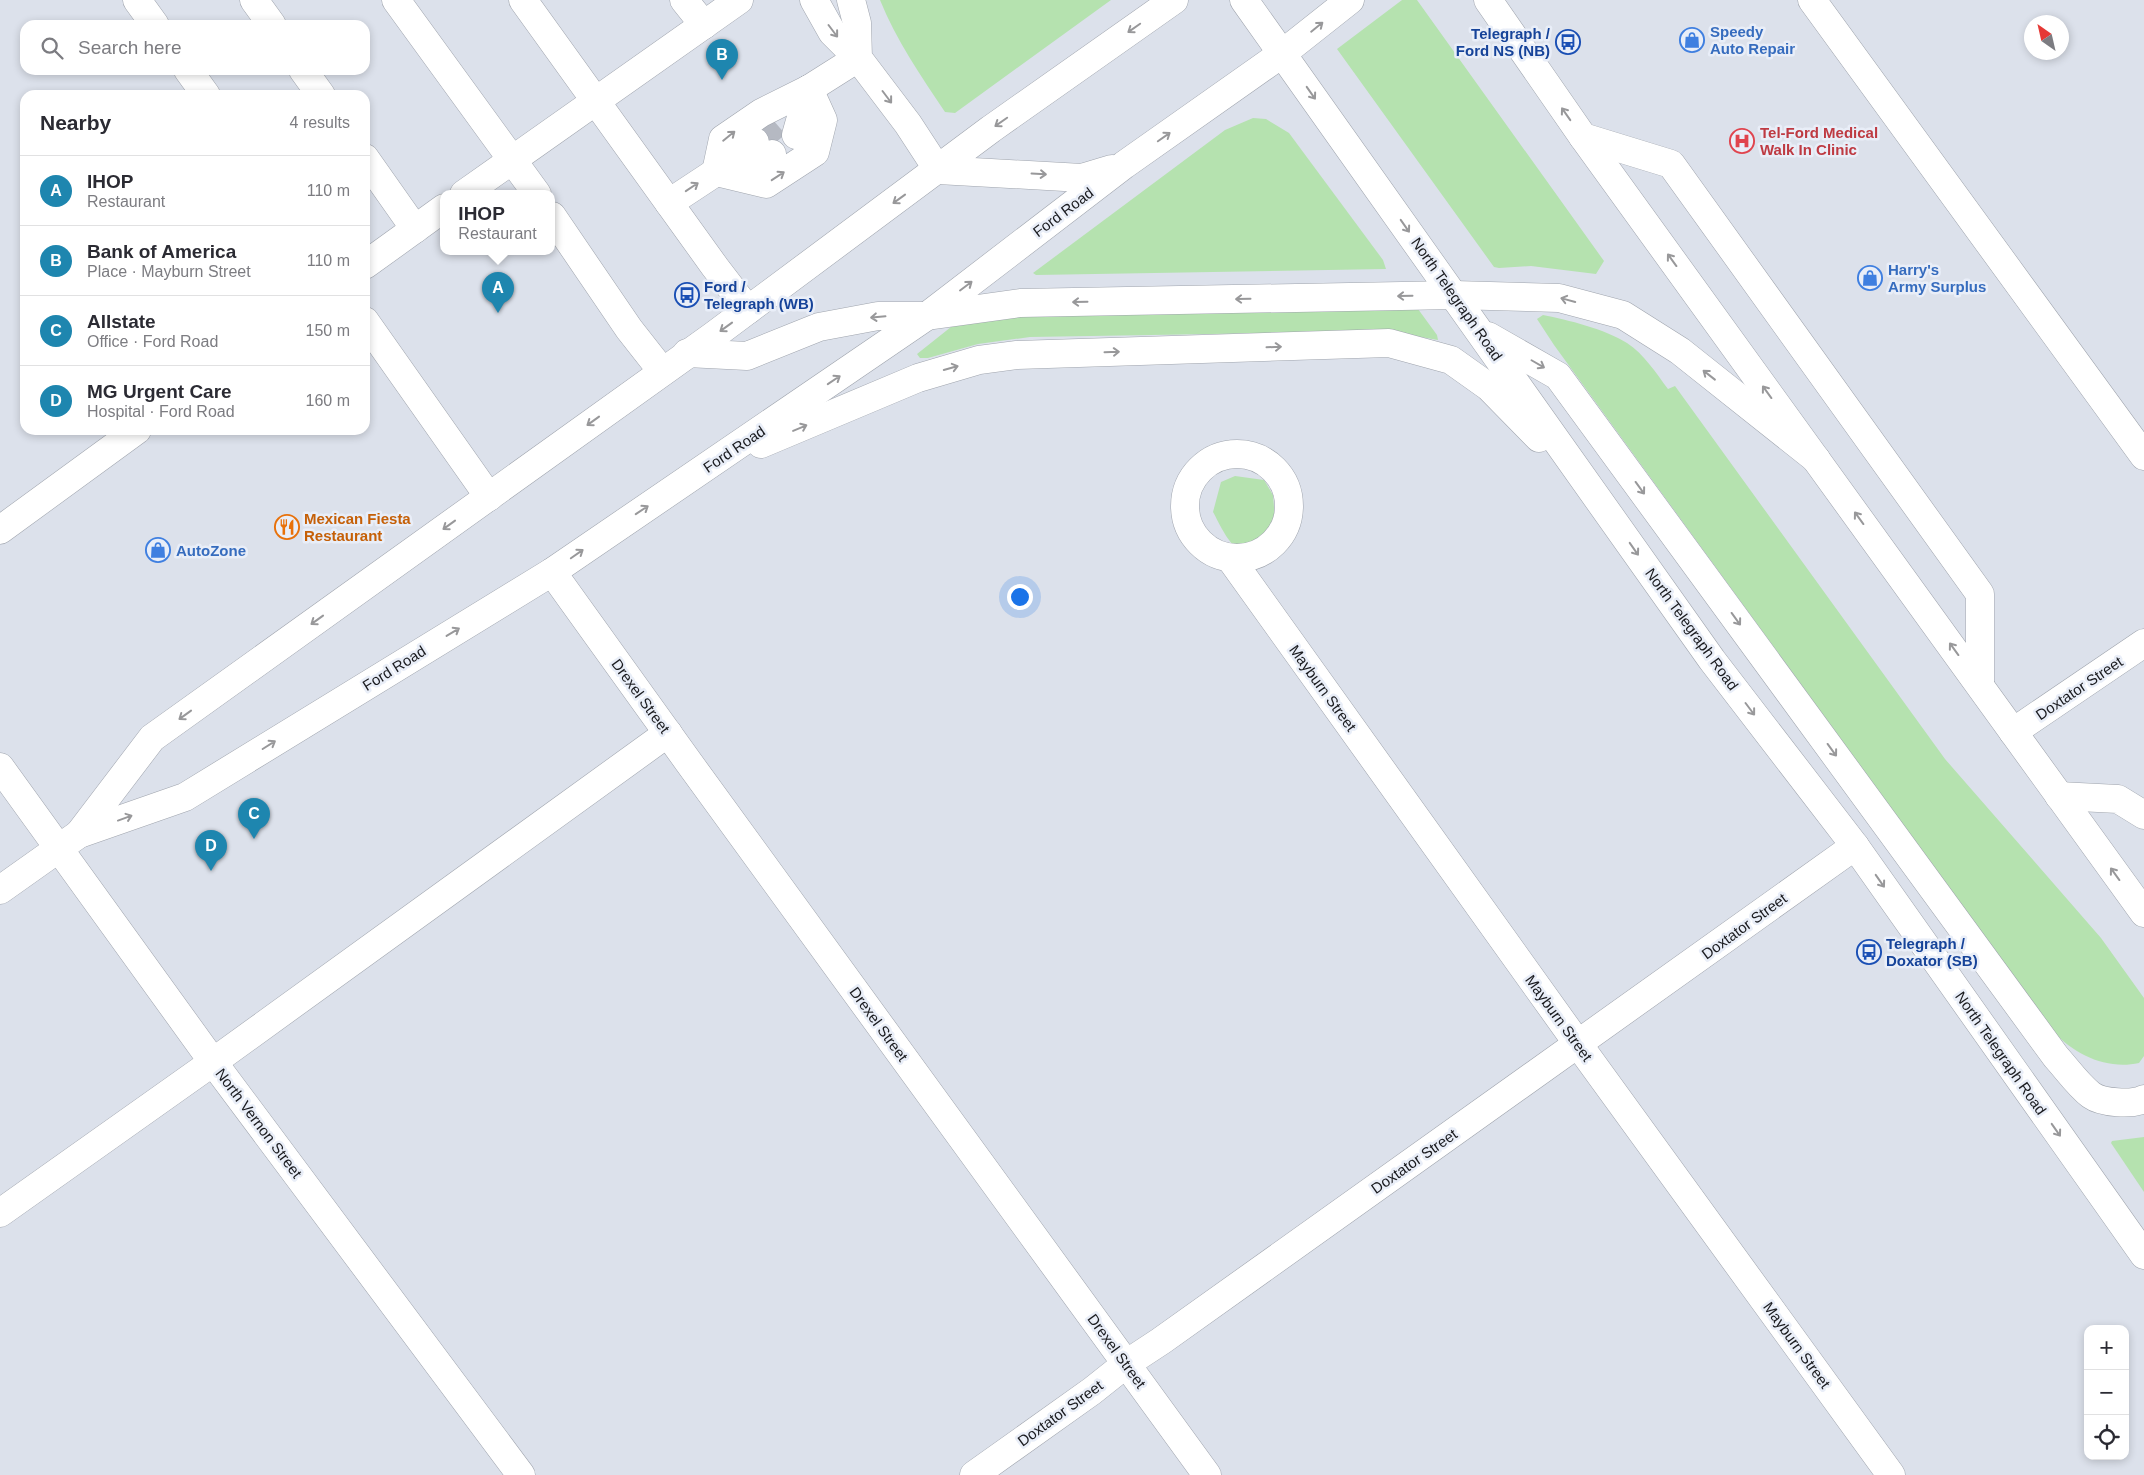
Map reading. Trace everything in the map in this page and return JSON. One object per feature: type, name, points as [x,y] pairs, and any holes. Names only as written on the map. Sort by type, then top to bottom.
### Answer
[{"type":"main road","points":[[137,0],[151,20]]},
{"type":"main road","points":[[254,0],[268,20]]},
{"type":"main road","points":[[396,0],[534,190]]},
{"type":"main road","points":[[523,0],[748,310]]},
{"type":"main road","points":[[684,0],[704,25]]},
{"type":"main road","points":[[470,190],[739,0]]},
{"type":"main road","points":[[814,0],[832,32],[858,58],[908,124],[938,170],[1082,178],[1124,165]]},
{"type":"main road","points":[[851,0],[857,23],[858,58]]},
{"type":"main road","name":"Ford Road","points":[[69,841],[152,738],[748,310],[991,129],[1174,0]]},
{"type":"main road","name":"North Telegraph Road","points":[[1244,0],[1712,660],[1855,846],[2144,1255]]},
{"type":"main road","name":"Ford Road","points":[[0,890],[69,841],[185,797],[552,572],[927,316],[1124,165],[1283,54],[1350,0]]},
{"type":"main road","points":[[1488,0],[1583,137],[2144,913]]},
{"type":"main road","points":[[1812,0],[2144,456]]},
{"type":"main road","points":[[716,172],[723,139],[771,107],[808,89],[858,58]]},
{"type":"main road","points":[[192,75],[202,90]]},
{"type":"main road","points":[[307,75],[317,90]]},
{"type":"main road","points":[[786,129],[808,89]]},
{"type":"main road","points":[[716,172],[766,184],[816,152],[823,120],[808,89]]},
{"type":"main road","points":[[1583,137],[1671,164],[1980,594],[1980,684]]},
{"type":"main road","points":[[669,203],[716,172],[764,148]]},
{"type":"main road","points":[[370,165],[415,229]]},
{"type":"main road","points":[[370,261],[440,211]]},
{"type":"main road","points":[[555,220],[629,329],[662,371]]},
{"type":"main road","points":[[687,353],[747,356],[819,327],[878,316],[927,316],[1020,303],[1454,295],[1560,298],[1623,314],[1680,351],[1816,459]]},
{"type":"main road","points":[[370,328],[489,497]]},
{"type":"main road","points":[[1480,331],[1558,376],[2056,1057],[2092,1096],[2116,1103],[2144,1099]]},
{"type":"main road","points":[[707,467],[918,378],[979,360],[1017,355],[1389,343],[1451,360],[1489,387],[1596,495]]},
{"type":"main road","points":[[0,530],[130,435]]},
{"type":"main road","name":"Mayburn Street","points":[[1230,558],[1578,1044],[1891,1475]]},
{"type":"main road","name":"Drexel Street","points":[[552,572],[1207,1475]]},
{"type":"main road","name":"Doxtator Street","points":[[2013,732],[2144,643]]},
{"type":"main road","points":[[0,1213],[668,734]]},
{"type":"main road","name":"North Vernon Street","points":[[0,768],[69,841],[213,1062],[521,1475]]},
{"type":"main road","points":[[2059,796],[2118,799],[2144,815]]},
{"type":"main road","name":"Doxtator Street","points":[[974,1475],[1092,1391],[1126,1364],[1161,1342],[1855,846]]},
{"type":"green space","points":[[880,0],[1111,0],[955,113],[945,112],[909,58]]},
{"type":"green space","points":[[1402,0],[1417,0],[1604,261],[1596,274],[1531,266],[1494,267],[1337,49]]},
{"type":"green space","points":[[1253,118],[1266,119],[1289,133],[1383,260],[1386,269],[1036,275],[1033,273],[1225,130]]},
{"type":"green space","points":[[1418,309],[1437,335],[1438,340],[1386,331],[1030,337],[978,344],[928,358],[920,358],[917,354],[956,323],[1019,316]]},
{"type":"green space","points":[[1543,315],[1586,326],[1618,338],[1639,353],[1668,389],[1675,386],[1945,759],[2101,938],[2144,998],[2144,1056],[2139,1063],[2115,1064],[2092,1059],[2072,1048],[2054,1032],[1554,345],[1537,319]]},
{"type":"green space","points":[[1235,476],[1264,480],[1273,495],[1275,519],[1260,542],[1247,552],[1235,547],[1229,540],[1213,512],[1221,482]]},
{"type":"green space","points":[[2144,1137],[2144,1192],[2111,1143],[2112,1141]]},
{"type":"tunnel","points":[[755,142],[777,123]]},
{"type":"place","name":"Speedy Auto Repair","points":[[1692,40]]},
{"type":"place","name":"Telegraph / Ford NS (NB)","points":[[1568,42]]},
{"type":"place","name":"Bank of America","points":[[722,80]]},
{"type":"place","name":"Tel-Ford Medical Walk In Clinic","points":[[1742,141]]},
{"type":"place","name":"Harry's Army Surplus","points":[[1870,278]]},
{"type":"place","name":"Ford / Telegraph (WB)","points":[[687,295]]},
{"type":"place","name":"IHOP","points":[[498,313]]},
{"type":"place","name":"Mexican Fiesta Restaurant","points":[[287,527]]},
{"type":"place","name":"AutoZone","points":[[158,550]]},
{"type":"place","name":"Allstate","points":[[254,839]]},
{"type":"place","name":"MG Urgent Care","points":[[211,871]]},
{"type":"place","name":"Telegraph / Doxator (SB)","points":[[1869,952]]}]
